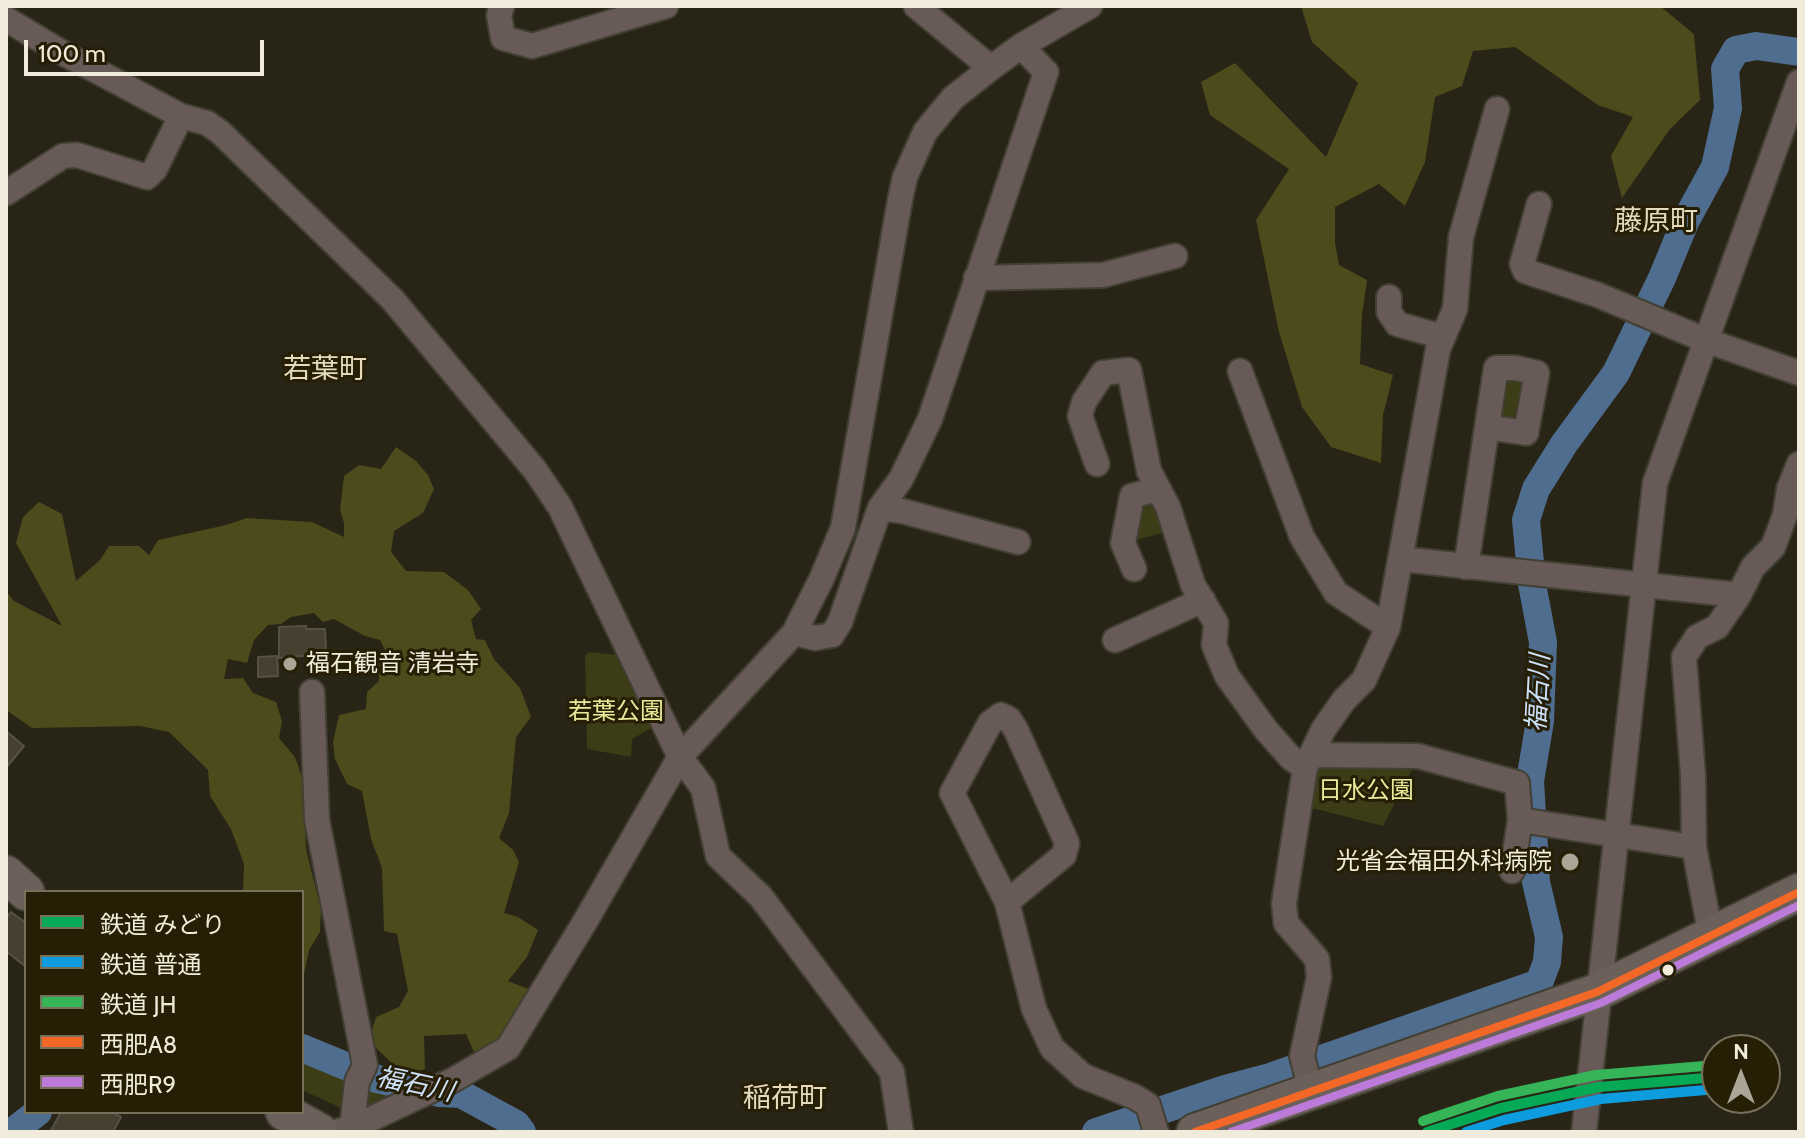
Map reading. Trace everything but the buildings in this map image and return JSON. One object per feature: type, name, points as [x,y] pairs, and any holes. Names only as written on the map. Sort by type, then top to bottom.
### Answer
[{"type":"highway","points":[[6,874],[24,890]]},
{"type":"highway","points":[[1195,1132],[1306,1072],[1597,992],[1799,892]]},
{"type":"highway","points":[[289,1114],[336,1131]]},
{"type":"street","points":[[502,6],[499,15],[503,38],[532,46],[666,6]]},
{"type":"street","points":[[916,6],[991,68]]},
{"type":"street","points":[[336,1131],[453,1080],[508,1048],[680,757],[794,633],[843,528],[905,177],[925,132],[953,98],[991,68],[1021,46],[1090,6]]},
{"type":"street","points":[[6,19],[181,116],[207,123],[220,132],[392,299],[535,470],[560,507],[680,757],[703,788],[718,856],[761,897],[892,1072],[901,1132]]},
{"type":"street","points":[[794,633],[815,638],[832,635],[840,622],[880,508],[901,479],[930,419],[1046,72],[1021,46]]},
{"type":"street","points":[[1585,1123],[1655,483],[1799,82]]},
{"type":"street","points":[[1306,1072],[1319,977],[1317,959],[1286,923],[1284,903],[1308,762],[1323,730],[1344,700],[1364,680],[1388,627],[1438,349],[1455,309],[1461,237],[1497,109]]},
{"type":"street","points":[[6,193],[63,156],[77,155],[147,177],[155,169],[181,116]]},
{"type":"street","points":[[1539,204],[1522,264],[1525,271],[1799,373]]},
{"type":"street","points":[[976,278],[1103,275],[1175,256]]},
{"type":"street","points":[[1389,297],[1389,312],[1397,324],[1443,337]]},
{"type":"street","points":[[1097,464],[1080,416],[1084,402],[1103,373],[1129,370],[1149,471],[1178,533],[1193,585],[1216,623],[1214,645],[1227,676],[1266,730],[1291,758],[1308,762],[1418,756],[1517,783],[1527,821],[1512,871]]},
{"type":"street","points":[[1240,371],[1302,537],[1336,593],[1388,627]]},
{"type":"street","points":[[1466,567],[1487,427]]},
{"type":"street","points":[[1711,936],[1694,847],[1693,775],[1684,657],[1697,637],[1717,627],[1739,595],[1753,567],[1792,526],[1789,489],[1799,464]]},
{"type":"street","points":[[1134,569],[1123,543],[1125,519],[1132,496],[1158,489]]},
{"type":"street","points":[[880,508],[1018,542]]},
{"type":"street","points":[[1400,559],[1739,595]]},
{"type":"street","points":[[1115,640],[1203,600]]},
{"type":"street","points":[[312,692],[317,820],[361,1074],[336,1131]]},
{"type":"street","points":[[1007,902],[1064,855],[1067,843],[1016,730],[1009,719],[1001,715],[990,723],[952,793],[1007,902],[1034,1009],[1052,1048],[1083,1076],[1135,1097],[1152,1121]]},
{"type":"street","points":[[1527,821],[1694,847]]},
{"type":"green space","points":[[1500,372],[1527,376],[1525,424],[1495,420]]},
{"type":"green space","points":[[1158,497],[1169,531],[1130,542],[1137,502]]},
{"type":"green space","name":"若葉公園","points":[[589,652],[618,655],[659,724],[632,739],[631,757],[587,749],[585,655]]},
{"type":"green space","name":"日水公園","points":[[1319,759],[1416,762],[1383,826],[1312,808]]},
{"type":"green space","points":[[304,1055],[395,1092],[392,1097],[361,1109],[341,1108],[304,1091]]},
{"type":"shaded area","points":[[1301,6],[1660,6],[1694,34],[1700,100],[1670,129],[1622,198],[1611,156],[1633,117],[1598,105],[1515,47],[1473,51],[1462,86],[1435,97],[1425,162],[1405,206],[1379,184],[1335,207],[1335,243],[1339,265],[1367,280],[1360,364],[1393,375],[1383,415],[1381,463],[1331,447],[1302,407],[1279,332],[1256,220],[1289,169],[1210,115],[1201,82],[1235,63],[1326,157],[1358,83],[1312,42]]},
{"type":"shaded area","points":[[396,447],[416,461],[428,475],[434,489],[423,513],[394,531],[391,552],[406,571],[444,572],[468,590],[481,609],[471,620],[476,639],[485,640],[494,659],[520,688],[531,717],[516,737],[509,813],[499,838],[513,850],[519,862],[504,913],[518,917],[538,930],[527,957],[508,981],[531,990],[504,1043],[474,1052],[466,1034],[424,1036],[425,1069],[405,1076],[369,1041],[376,1017],[399,1007],[408,991],[397,934],[384,931],[382,868],[371,839],[362,791],[347,784],[335,759],[333,742],[339,715],[366,709],[367,692],[379,681],[379,664],[386,652],[380,640],[365,636],[334,619],[323,622],[314,613],[268,625],[254,640],[247,663],[228,659],[224,679],[243,678],[253,693],[276,702],[282,721],[279,738],[295,757],[303,780],[306,849],[321,910],[320,932],[309,950],[304,974],[304,890],[243,890],[244,864],[231,829],[210,796],[208,770],[169,732],[140,726],[32,728],[6,710],[6,591],[14,601],[62,626],[16,543],[23,517],[39,502],[62,514],[76,581],[100,560],[109,546],[139,546],[149,555],[158,540],[247,518],[312,522],[344,537],[340,510],[344,476],[359,465],[381,469]]},
{"type":"waterway","name":"福石川","points":[[1096,1132],[1270,1077],[1539,983],[1547,962],[1549,937],[1536,882],[1530,781],[1540,721],[1543,642],[1532,584],[1526,520],[1536,489],[1564,444],[1616,373],[1686,220],[1715,167],[1728,108],[1725,69],[1736,50],[1756,46],[1799,52]]},
{"type":"waterway","name":"福石川","points":[[304,1049],[377,1079],[440,1093],[461,1094],[516,1124],[522,1132]]},
{"type":"waterway","name":"福石川","points":[[12,1132],[35,1114]]},
{"type":"rail line","name":"JH","points":[[1423,1121],[1498,1096],[1596,1075],[1701,1066]]},
{"type":"rail line","name":"みどり","points":[[1427,1132],[1501,1108],[1599,1087],[1701,1078]]},
{"type":"rail line","name":"普通","points":[[1466,1132],[1504,1120],[1601,1099],[1701,1090]]},
{"type":"transit line","name":"西肥A8","points":[[1195,1132],[1597,992],[1799,892]]},
{"type":"transit line","name":"西肥R9","points":[[1231,1132],[1601,1003],[1799,905]]},
{"type":"place","name":"福石観音 清岩寺","points":[[290,664]]},
{"type":"place","name":"光省会福田外科病院","points":[[1570,862]]},
{"type":"district","name":"藤原町","points":[[1656,222]]},
{"type":"district","name":"若葉町","points":[[325,370]]},
{"type":"district","name":"稲荷町","points":[[785,1099]]}]
